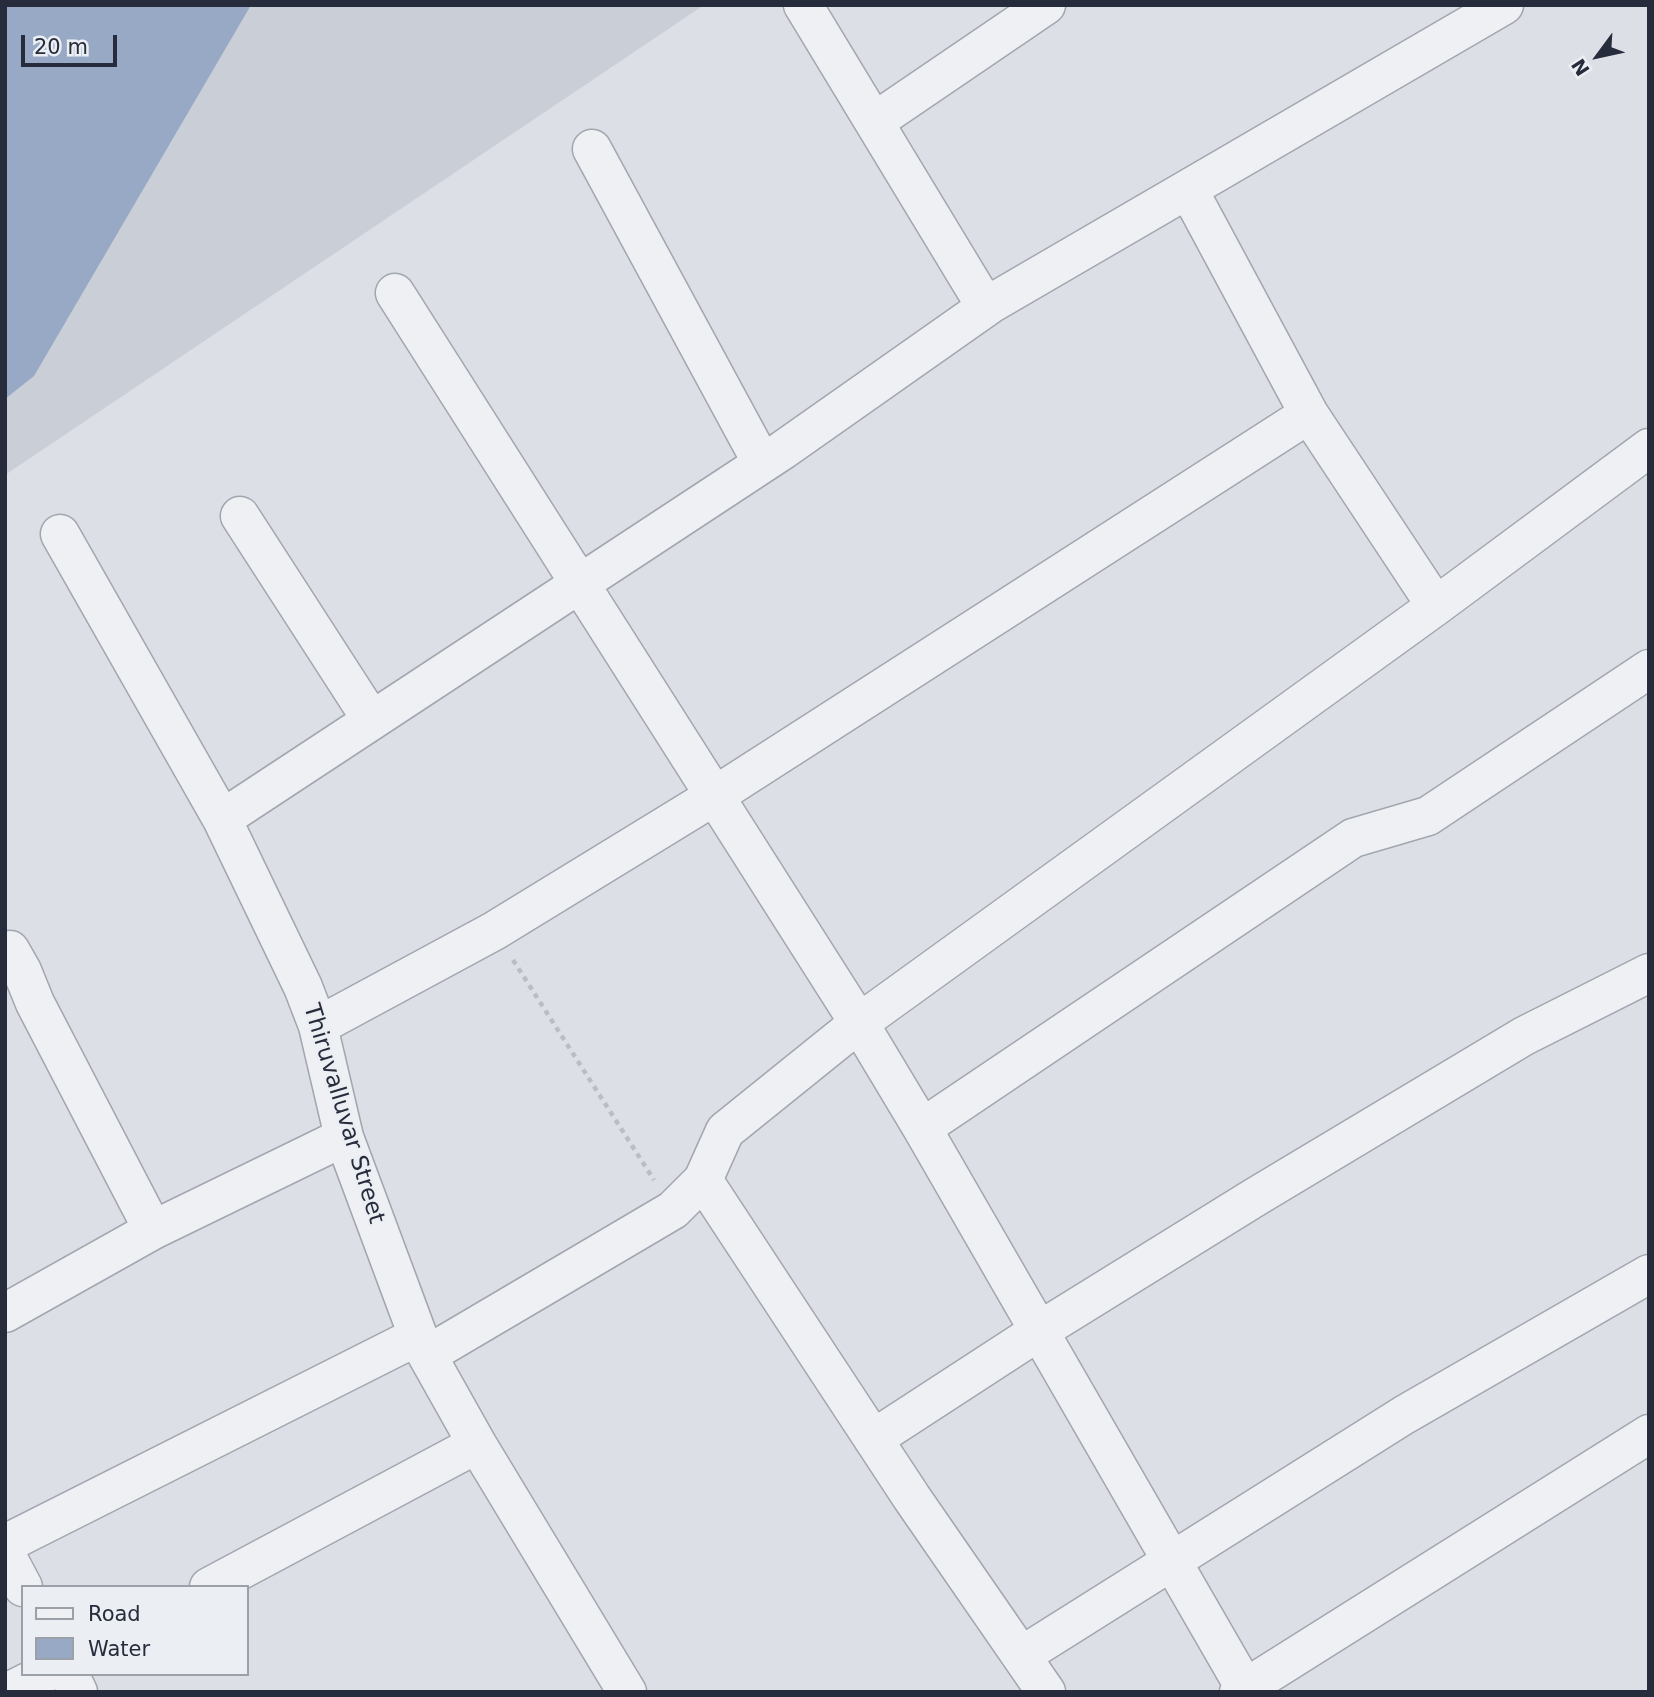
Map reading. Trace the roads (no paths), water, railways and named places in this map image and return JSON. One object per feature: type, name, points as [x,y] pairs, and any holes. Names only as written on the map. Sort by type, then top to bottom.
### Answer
[{"type":"street","points":[[803,5],[986,307]]},
{"type":"street","points":[[874,122],[1046,5]]},
{"type":"street","points":[[222,819],[762,463],[986,307],[1504,5]]},
{"type":"street","points":[[592,149],[762,463]]},
{"type":"street","points":[[1188,189],[1309,414],[1436,606]]},
{"type":"street","points":[[395,293],[859,1023],[1040,1331],[1172,1561],[1242,1690],[1649,1434]]},
{"type":"street","points":[[318,1026],[494,932],[716,795],[1309,414]]},
{"type":"street","points":[[5,1544],[422,1346],[673,1210],[703,1180],[725,1131],[859,1023],[1436,606],[1649,448]]},
{"type":"street","points":[[240,516],[371,719]]},
{"type":"street","name":"Thiruvalluvar Street","points":[[60,534],[222,819],[303,987],[318,1026],[345,1137],[422,1346],[477,1444],[627,1692]]},
{"type":"street","points":[[922,1128],[1353,838],[1428,816],[1649,669]]},
{"type":"street","points":[[5,953],[10,950],[22,971],[40,1014],[153,1230]]},
{"type":"street","points":[[873,1439],[1257,1196],[1524,1036],[1649,973]]},
{"type":"street","points":[[5,1313],[153,1230],[345,1137]]},
{"type":"street","points":[[703,1180],[873,1439],[1046,1692]]},
{"type":"street","points":[[1021,1656],[1404,1415],[1649,1274]]},
{"type":"street","points":[[213,1585],[477,1444]]},
{"type":"street","points":[[5,1553],[22,1585]]},
{"type":"street","points":[[8,1692],[40,1676]]},
{"type":"street","points":[[70,1676],[78,1692]]},
{"type":"water","points":[[5,5],[251,5],[34,376],[5,399]]}]
